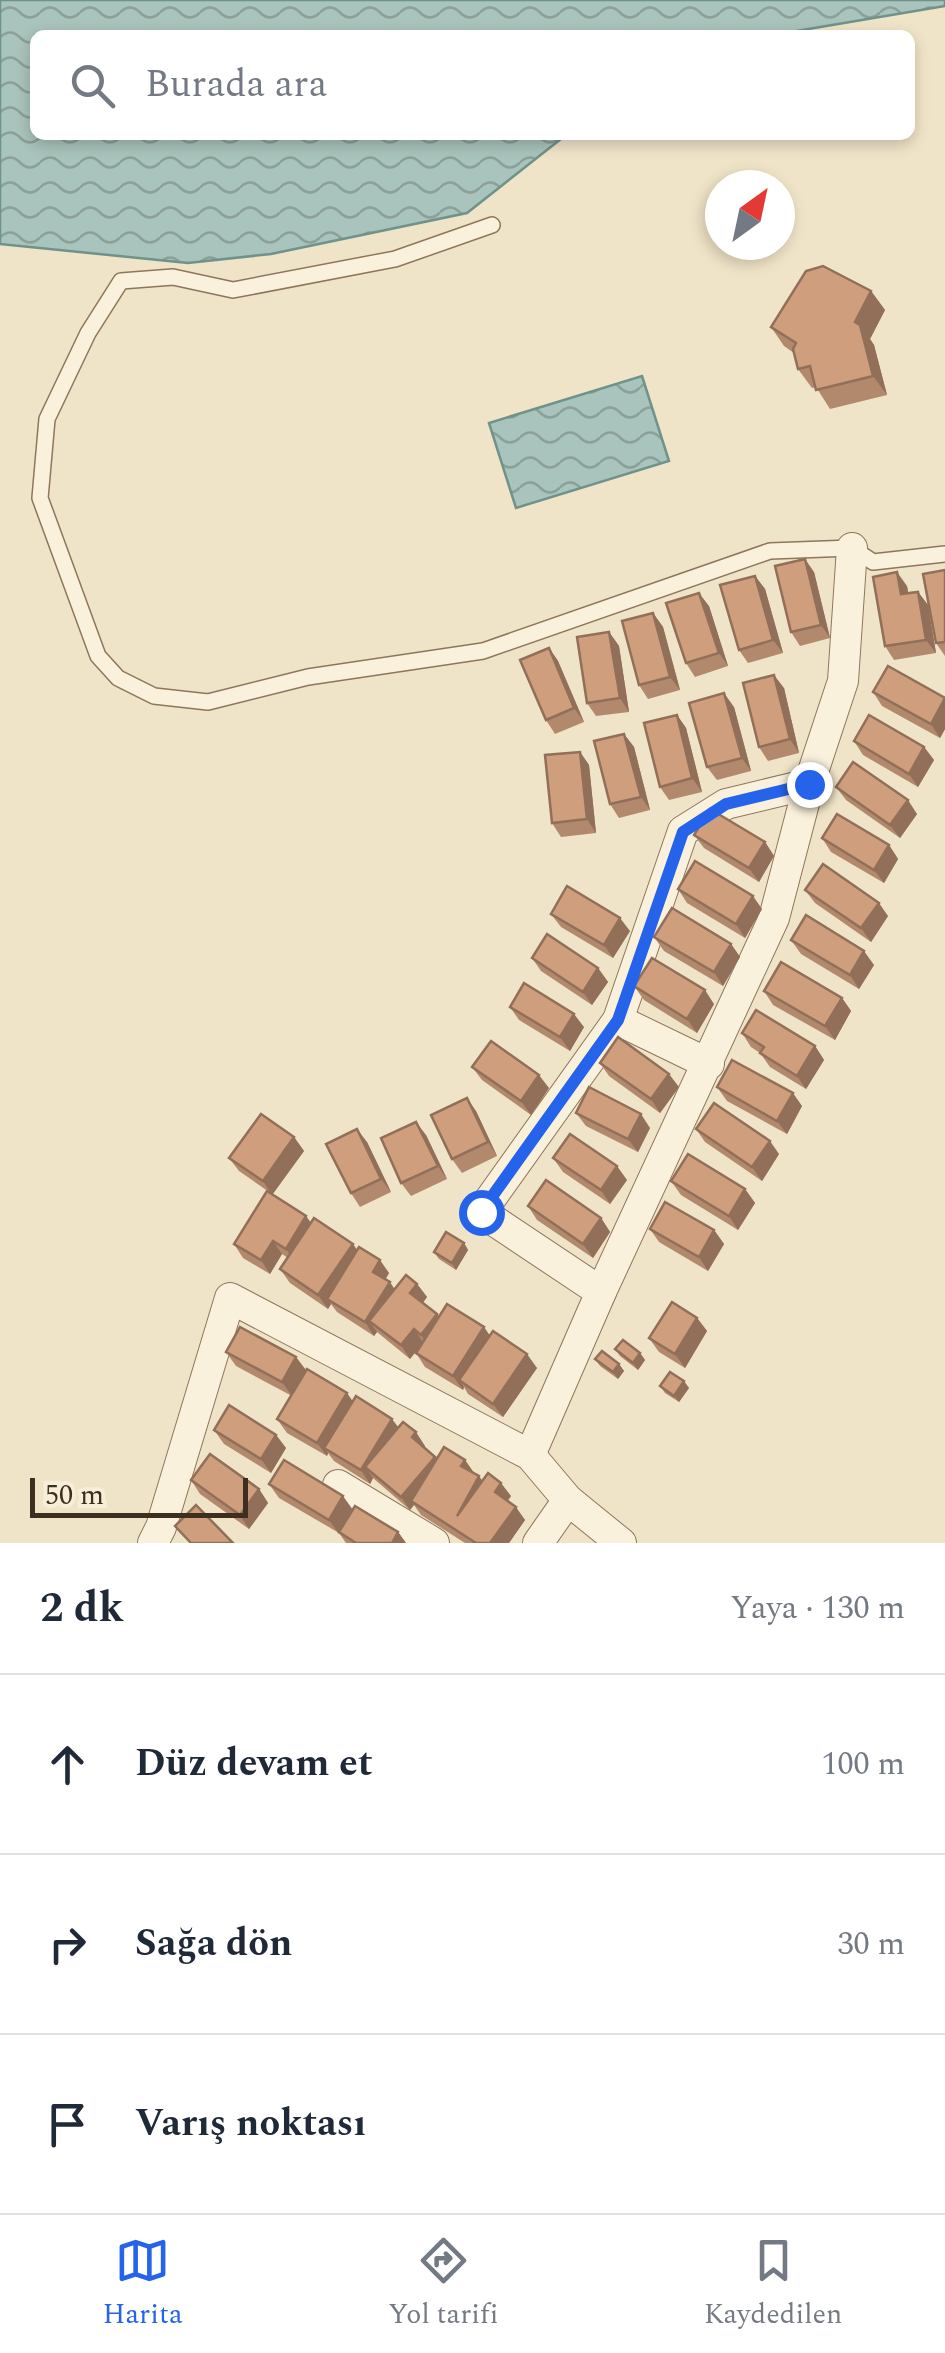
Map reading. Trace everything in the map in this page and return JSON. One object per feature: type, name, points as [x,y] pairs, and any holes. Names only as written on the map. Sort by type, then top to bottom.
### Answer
[{"type":"street","points":[[530,1456],[601,1292],[774,918],[809,784],[842,681],[852,548]]},
{"type":"street","points":[[601,1292],[481,1212],[618,1020],[683,832],[726,804],[809,784]]},
{"type":"street","points":[[618,1020],[709,1064]]},
{"type":"street","points":[[153,1543],[230,1298],[530,1456],[568,1500],[621,1543]]},
{"type":"street","points":[[338,1485],[434,1543]]},
{"type":"street","points":[[538,1543],[568,1500]]},
{"type":"lane","points":[[492,224],[395,259],[233,290],[173,277],[121,281],[88,333],[47,418],[40,498],[98,656],[118,678],[154,696],[208,702],[308,678],[482,651],[770,552],[852,548],[873,562],[945,554]]},
{"type":"water","points":[[0,0],[945,0],[945,6],[803,30],[30,30],[30,140],[560,140],[467,213],[271,254],[188,263],[0,244]]},
{"type":"water","points":[[642,376],[669,461],[516,508],[489,423]]},
{"type":"building","points":[[823,266],[871,291],[855,322],[860,325],[873,376],[816,390],[810,366],[798,369],[793,349],[796,343],[771,327],[806,271]]},
{"type":"building","points":[[805,559],[821,625],[791,632],[775,566]]},
{"type":"building","points":[[945,570],[945,642],[936,643],[923,574]]},
{"type":"building","points":[[897,572],[901,594],[918,592],[926,640],[885,646],[873,577]]},
{"type":"building","points":[[755,576],[773,640],[739,650],[720,585]]},
{"type":"building","points":[[699,593],[719,653],[686,663],[666,603]]},
{"type":"building","points":[[653,613],[670,677],[639,685],[622,621]]},
{"type":"building","points":[[609,632],[620,698],[587,703],[577,637]]},
{"type":"building","points":[[549,648],[574,708],[546,720],[520,660]]},
{"type":"building","points":[[888,666],[945,698],[931,724],[873,692]]},
{"type":"building","points":[[774,675],[790,739],[759,747],[743,683]]},
{"type":"building","points":[[724,693],[742,758],[707,767],[689,703]]},
{"type":"building","points":[[677,715],[692,778],[660,787],[644,723]]},
{"type":"building","points":[[869,715],[924,747],[909,774],[854,741]]},
{"type":"building","points":[[624,734],[641,797],[610,804],[594,741]]},
{"type":"building","points":[[580,752],[587,819],[552,823],[545,755]]},
{"type":"building","points":[[853,762],[908,800],[890,825],[836,787]]},
{"type":"building","points":[[710,809],[765,842],[749,868],[694,835]]},
{"type":"building","points":[[837,814],[889,845],[874,870],[822,838]]},
{"type":"building","points":[[695,861],[753,896],[736,924],[678,889]]},
{"type":"building","points":[[823,864],[879,903],[861,928],[805,890]]},
{"type":"building","points":[[567,886],[620,918],[604,945],[551,914]]},
{"type":"building","points":[[672,908],[731,944],[714,972],[654,937]]},
{"type":"building","points":[[806,915],[864,951],[850,975],[791,940]]},
{"type":"building","points":[[547,934],[598,968],[583,992],[532,958]]},
{"type":"building","points":[[652,958],[705,990],[687,1019],[634,986]]},
{"type":"building","points":[[781,962],[842,998],[825,1026],[764,991]]},
{"type":"building","points":[[524,983],[574,1014],[560,1037],[510,1007]]},
{"type":"building","points":[[756,1010],[815,1046],[797,1076],[760,1053],[764,1047],[742,1033]]},
{"type":"building","points":[[618,1037],[669,1074],[651,1099],[600,1063]]},
{"type":"building","points":[[491,1041],[539,1075],[521,1101],[472,1067]]},
{"type":"building","points":[[732,1060],[793,1093],[777,1121],[717,1087]]},
{"type":"building","points":[[589,1087],[641,1114],[628,1139],[576,1113]]},
{"type":"building","points":[[467,1098],[488,1142],[452,1159],[431,1115]]},
{"type":"building","points":[[714,1103],[770,1141],[752,1167],[696,1129]]},
{"type":"building","points":[[261,1114],[294,1137],[263,1181],[229,1158]]},
{"type":"building","points":[[416,1122],[438,1166],[401,1183],[381,1138]]},
{"type":"building","points":[[357,1129],[381,1179],[351,1193],[326,1144]]},
{"type":"building","points":[[570,1134],[617,1166],[601,1190],[553,1158]]},
{"type":"building","points":[[688,1154],[745,1189],[729,1216],[671,1181]]},
{"type":"building","points":[[546,1180],[601,1218],[583,1244],[528,1206]]},
{"type":"building","points":[[267,1191],[306,1216],[286,1249],[273,1241],[261,1260],[234,1244]]},
{"type":"building","points":[[665,1202],[714,1230],[699,1257],[650,1229]]},
{"type":"building","points":[[314,1218],[353,1244],[318,1295],[280,1269]]},
{"type":"building","points":[[446,1232],[464,1243],[452,1263],[434,1252]]},
{"type":"building","points":[[359,1247],[380,1260],[373,1272],[390,1282],[365,1322],[327,1299]]},
{"type":"building","points":[[406,1275],[417,1284],[410,1293],[437,1314],[421,1335],[414,1329],[401,1345],[369,1321]]},
{"type":"building","points":[[672,1302],[697,1318],[675,1354],[649,1338]]},
{"type":"building","points":[[447,1304],[484,1327],[453,1376],[416,1353]]},
{"type":"building","points":[[240,1327],[296,1357],[282,1382],[226,1352]]},
{"type":"building","points":[[493,1331],[527,1354],[493,1404],[459,1380]]},
{"type":"building","points":[[623,1340],[640,1353],[633,1363],[615,1349]]},
{"type":"building","points":[[602,1351],[619,1364],[613,1372],[595,1359]]},
{"type":"building","points":[[307,1369],[347,1393],[317,1443],[277,1419]]},
{"type":"building","points":[[670,1372],[684,1381],[674,1396],[660,1386]]},
{"type":"building","points":[[356,1396],[392,1419],[361,1470],[324,1448]]},
{"type":"building","points":[[229,1405],[276,1435],[261,1459],[214,1430]]},
{"type":"building","points":[[403,1422],[416,1432],[412,1437],[435,1457],[401,1497],[365,1467]]},
{"type":"building","points":[[444,1447],[465,1460],[461,1466],[479,1476],[457,1516],[488,1473],[501,1483],[495,1492],[516,1507],[490,1543],[476,1543],[411,1501]]},
{"type":"building","points":[[210,1454],[259,1489],[240,1515],[191,1480]]},
{"type":"building","points":[[284,1460],[343,1496],[329,1520],[269,1484]]},
{"type":"building","points":[[196,1505],[233,1543],[191,1543],[175,1526]]},
{"type":"building","points":[[355,1506],[398,1532],[392,1543],[356,1543],[339,1532]]},
{"type":"route","points":[[481,1212],[618,1020],[683,832],[726,804],[809,784]]}]
